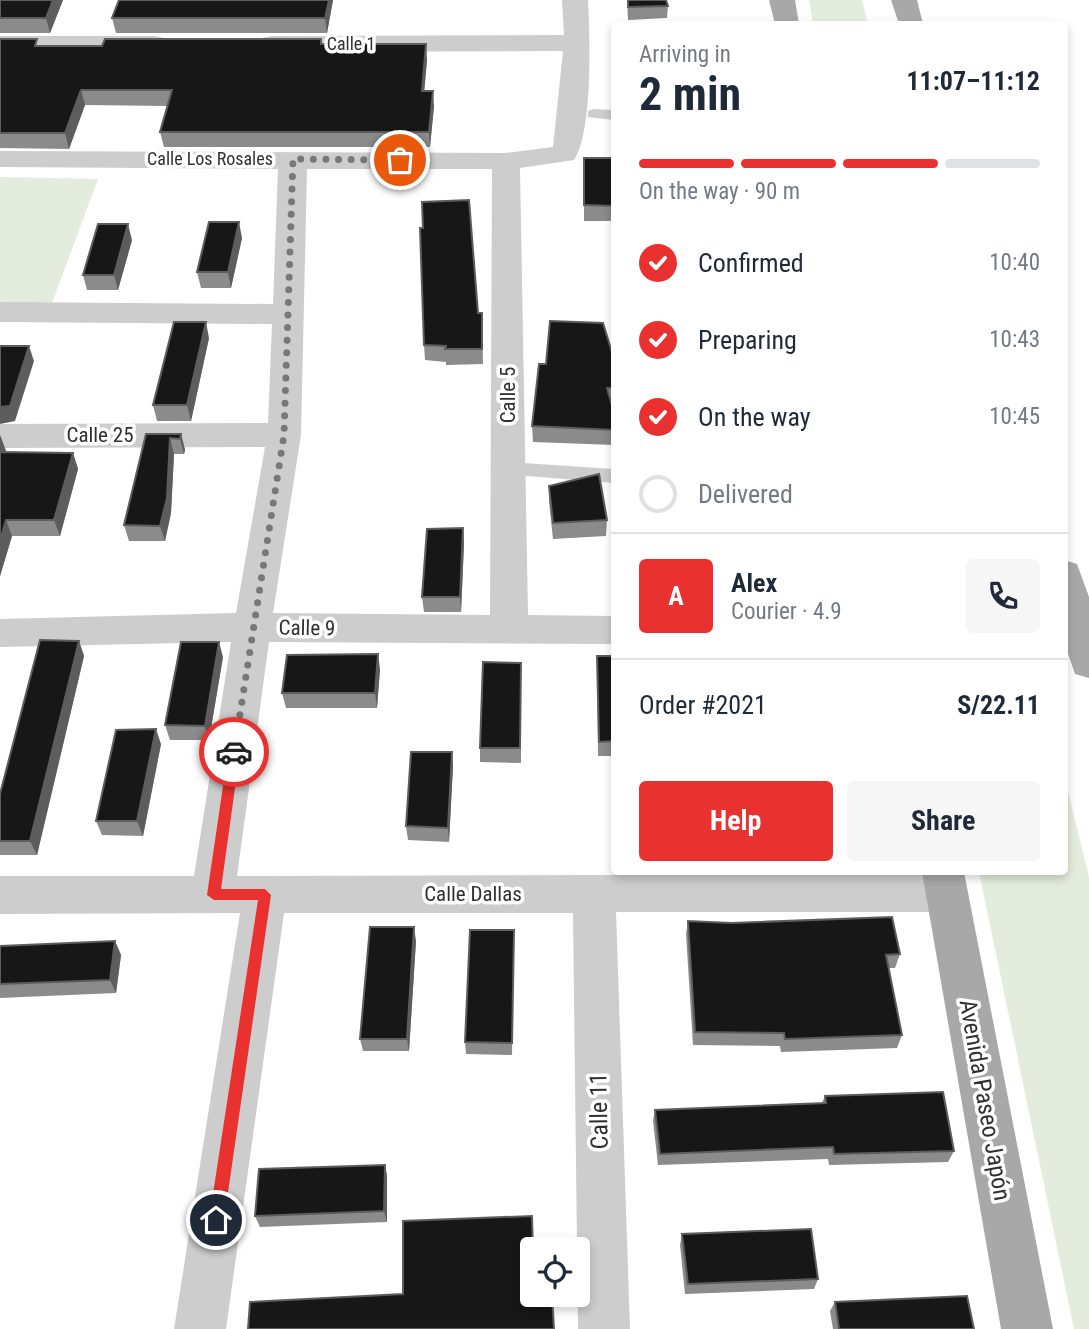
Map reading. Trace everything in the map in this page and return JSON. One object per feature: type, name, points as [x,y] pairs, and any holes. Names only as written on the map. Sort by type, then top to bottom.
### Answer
[{"type":"main road","points":[[782,0],[786,21]]},
{"type":"main road","points":[[904,0],[910,21]]},
{"type":"main road","points":[[1068,593],[1078,641]]},
{"type":"main road","name":"Avenida Paseo Japón","points":[[944,882],[1027,1329]]},
{"type":"street","points":[[575,0],[577,43]]},
{"type":"street","name":"Calle 1","points":[[247,44],[577,43]]},
{"type":"street","name":"Calle Los Rosales","points":[[0,159],[506,161],[547,158],[564,154],[569,142],[577,43]]},
{"type":"street","points":[[0,44],[178,44]]},
{"type":"street","points":[[214,895],[252,627],[284,435],[293,159]]},
{"type":"street","name":"Calle 5","points":[[506,161],[509,630]]},
{"type":"street","points":[[0,312],[287,314]]},
{"type":"street","name":"Calle 25","points":[[0,436],[284,435]]},
{"type":"street","name":"Calle 9","points":[[0,633],[252,627],[611,630]]},
{"type":"street","name":"Calle Dallas","points":[[0,895],[594,894],[944,882]]},
{"type":"street","name":"Calle 11","points":[[594,894],[604,1329]]},
{"type":"street","points":[[200,1329],[265,895]]},
{"type":"lane","points":[[594,114],[611,115]]},
{"type":"lane","points":[[508,469],[611,476]]},
{"type":"green space","points":[[809,0],[862,0],[867,21],[812,21]]},
{"type":"green space","points":[[0,177],[98,179],[51,306],[0,305]]},
{"type":"green space","points":[[1068,791],[1089,877],[1089,1329],[1074,1329],[980,875],[1068,875]]},
{"type":"building","points":[[0,0],[53,0],[46,18],[0,18]]},
{"type":"building","points":[[119,0],[329,0],[325,18],[112,18]]},
{"type":"building","points":[[628,0],[666,0],[668,6],[628,7]]},
{"type":"building","points":[[0,39],[37,39],[35,46],[102,46],[105,39],[321,39],[321,44],[426,44],[422,91],[433,91],[429,132],[160,132],[172,90],[81,90],[65,133],[0,133]]},
{"type":"building","points":[[584,158],[611,158],[611,206],[584,205]]},
{"type":"building","points":[[469,200],[478,313],[482,313],[482,349],[445,349],[446,346],[424,345],[420,228],[423,228],[422,202]]},
{"type":"building","points":[[209,222],[239,222],[228,272],[197,272]]},
{"type":"building","points":[[98,224],[128,224],[114,275],[83,275]]},
{"type":"building","points":[[550,321],[603,323],[611,349],[611,388],[607,388],[611,402],[611,430],[532,426],[539,364],[546,364]]},
{"type":"building","points":[[174,322],[206,322],[187,405],[153,405]]},
{"type":"building","points":[[0,346],[29,346],[10,406],[0,407]]},
{"type":"building","points":[[146,434],[181,434],[180,439],[170,438],[167,498],[160,526],[124,525]]},
{"type":"building","points":[[0,452],[73,453],[54,520],[6,520],[0,541]]},
{"type":"building","points":[[599,474],[607,520],[553,523],[549,486]]},
{"type":"building","points":[[463,528],[460,597],[422,597],[427,529]]},
{"type":"building","points":[[40,640],[79,641],[30,841],[0,841],[0,794]]},
{"type":"building","points":[[181,642],[219,642],[205,726],[165,725]]},
{"type":"building","points":[[378,654],[375,693],[282,693],[287,655]]},
{"type":"building","points":[[597,656],[611,656],[611,741],[599,742]]},
{"type":"building","points":[[483,662],[521,663],[520,748],[480,748]]},
{"type":"building","points":[[156,729],[137,821],[96,821],[116,730]]},
{"type":"building","points":[[411,752],[452,752],[448,828],[406,826]]},
{"type":"building","points":[[892,917],[900,954],[886,955],[902,1035],[785,1039],[784,1033],[695,1032],[688,921],[732,923]]},
{"type":"building","points":[[370,927],[414,927],[407,1039],[360,1039]]},
{"type":"building","points":[[470,930],[514,930],[512,1043],[465,1042]]},
{"type":"building","points":[[115,941],[110,980],[0,984],[0,946]]},
{"type":"building","points":[[943,1092],[954,1151],[834,1154],[833,1147],[660,1154],[655,1110],[826,1103],[825,1096]]},
{"type":"building","points":[[385,1165],[384,1211],[255,1216],[259,1169]]},
{"type":"building","points":[[532,1216],[533,1237],[520,1237],[520,1307],[553,1307],[554,1329],[248,1329],[250,1302],[403,1294],[403,1221]]},
{"type":"building","points":[[811,1229],[818,1279],[688,1284],[682,1234]]},
{"type":"building","points":[[967,1296],[974,1329],[839,1329],[835,1302]]},
{"type":"way so far","points":[[234,752],[284,435],[293,159],[400,160]]},
{"type":"route","points":[[216,1220],[265,895],[214,895],[234,752]]}]
